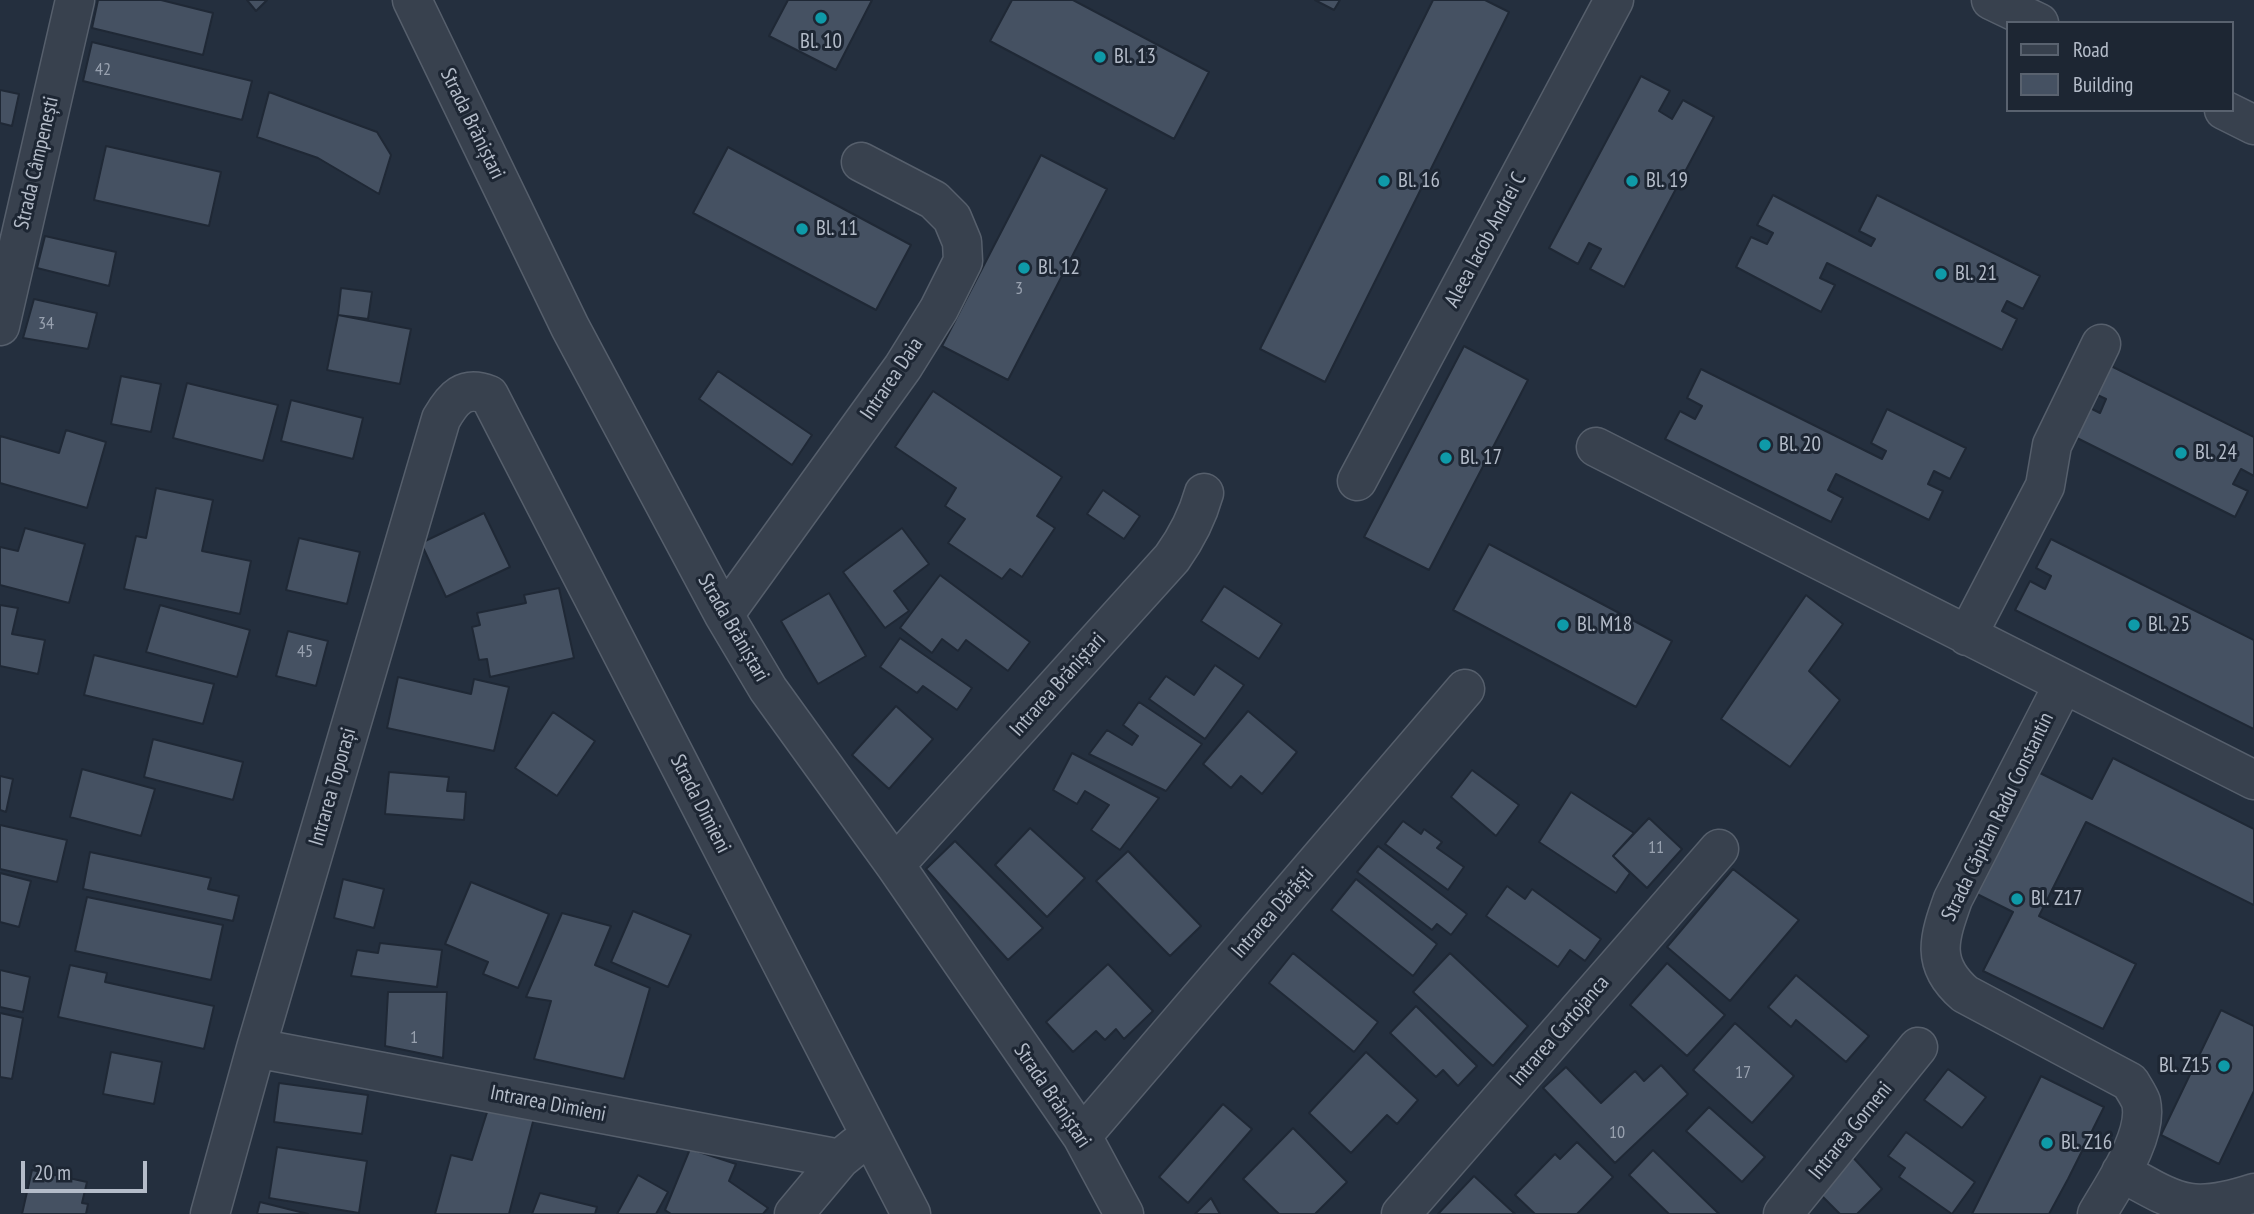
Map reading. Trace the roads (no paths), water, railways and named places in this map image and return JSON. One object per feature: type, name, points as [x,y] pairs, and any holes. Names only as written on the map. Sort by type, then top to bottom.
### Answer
[{"type":"street","name":"Strada Câmpenești","points":[[0,326],[75,0]]},
{"type":"street","name":"Strada Brăniștari","points":[[412,0],[570,327],[723,615],[768,689],[895,865],[1082,1136],[1124,1214]]},
{"type":"street","name":"Aleea Iacob Andrei C","points":[[1357,481],[1614,0]]},
{"type":"street","points":[[1991,0],[2035,21]]},
{"type":"street","points":[[2228,112],[2254,125]]},
{"type":"street","name":"Intrarea Daia","points":[[723,615],[903,367],[939,309],[963,261],[962,242],[952,218],[934,200],[862,162]]},
{"type":"street","points":[[1967,636],[2045,486],[2052,445],[2101,344]]},
{"type":"street","name":"Intrarea Toporași","points":[[210,1214],[256,1048],[441,419],[449,404],[461,395],[477,390],[489,395]]},
{"type":"street","name":"Strada Dimieni","points":[[489,395],[911,1214]]},
{"type":"street","points":[[1596,447],[2254,780]]},
{"type":"street","name":"Intrarea Brăniștari","points":[[895,865],[1172,558],[1197,517],[1204,494]]},
{"type":"street","name":"Strada Căpitan Radu Constantin","points":[[2063,685],[1954,899],[1942,929],[1940,946],[1942,964],[1950,981],[1965,994],[2130,1083],[2141,1102],[2141,1128],[2121,1172],[2097,1214]]},
{"type":"street","name":"Intrarea Dărăști","points":[[1082,1136],[1465,689]]},
{"type":"street","name":"Intrarea Cartojanca","points":[[1401,1214],[1719,849]]},
{"type":"street","name":"Intrarea Gorneni","points":[[1783,1214],[1918,1047]]},
{"type":"street","name":"Intrarea Dimieni","points":[[256,1048],[840,1160]]},
{"type":"street","points":[[794,1214],[840,1160],[870,1133]]},
{"type":"street","points":[[2121,1172],[2175,1201],[2203,1205],[2223,1203],[2254,1193]]},
{"type":"place","name":"Bl. 10","points":[[821,18]]},
{"type":"place","name":"Bl. 13","points":[[1100,57]]},
{"type":"place","name":"Bl. 16","points":[[1384,181]]},
{"type":"place","name":"Bl. 19","points":[[1632,181]]},
{"type":"place","name":"Bl. 11","points":[[802,229]]},
{"type":"place","name":"Bl. 12","points":[[1024,268]]},
{"type":"place","name":"Bl. 21","points":[[1941,274]]},
{"type":"place","name":"Bl. 20","points":[[1765,445]]},
{"type":"place","name":"Bl. 24","points":[[2181,453]]},
{"type":"place","name":"Bl. 17","points":[[1446,458]]},
{"type":"place","name":"Bl. M18","points":[[1563,625]]},
{"type":"place","name":"Bl. 25","points":[[2134,625]]},
{"type":"place","name":"Bl. Z17","points":[[2017,899]]},
{"type":"place","name":"Bl. Z15","points":[[2224,1066]]},
{"type":"place","name":"Bl. Z16","points":[[2047,1143]]}]
